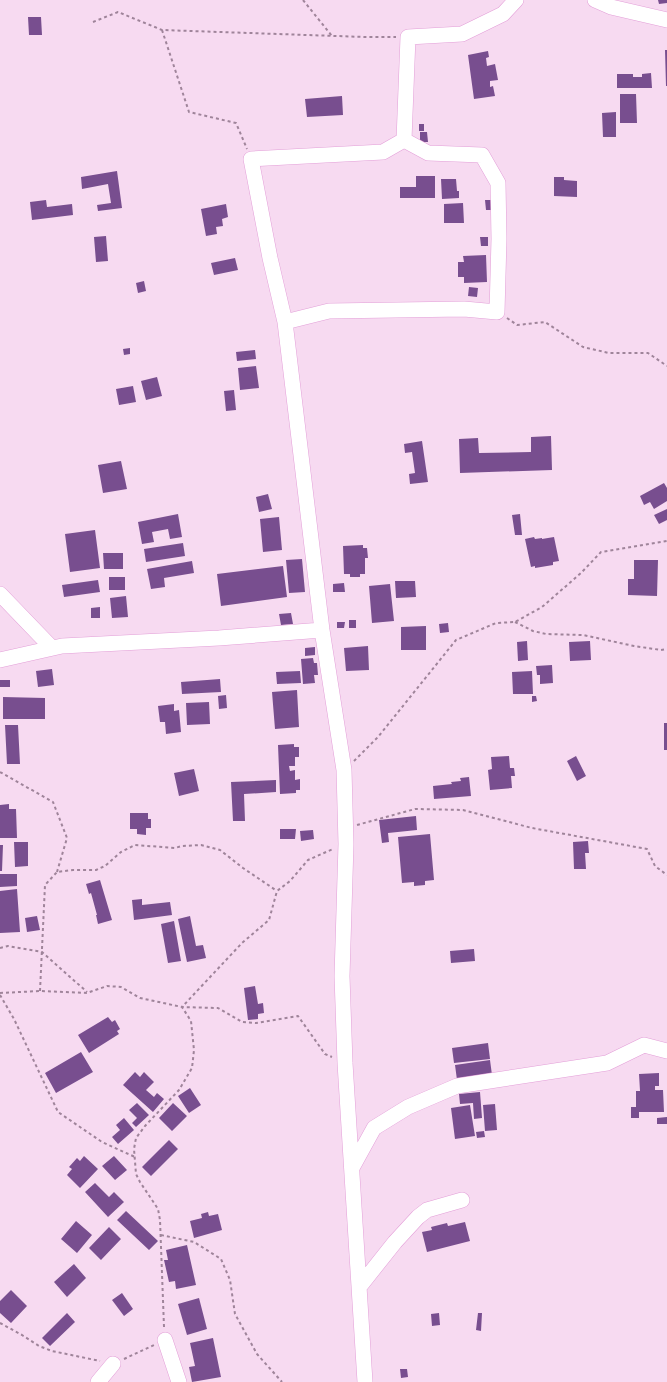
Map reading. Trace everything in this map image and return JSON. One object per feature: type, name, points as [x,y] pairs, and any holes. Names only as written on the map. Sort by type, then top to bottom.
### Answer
[{"type":"street","points":[[404,140],[408,37],[462,34],[503,14],[516,0]]},
{"type":"street","points":[[595,0],[611,7],[667,20]]},
{"type":"street","points":[[365,1382],[345,1063],[342,976],[346,844],[344,770],[322,630],[285,322],[270,258],[251,159],[383,152],[404,140]]},
{"type":"street","points":[[285,322],[329,311],[464,309],[498,312],[498,183],[482,155],[428,153],[404,140]]},
{"type":"street","points":[[0,594],[52,648]]},
{"type":"street","points":[[0,660],[62,646],[219,638],[322,630]]},
{"type":"street","points":[[352,1168],[374,1128],[408,1107],[457,1086],[607,1063],[644,1045],[667,1051]]},
{"type":"street","points":[[360,1286],[395,1242],[418,1217],[427,1210],[462,1200]]},
{"type":"street","points":[[165,1340],[179,1382]]},
{"type":"street","points":[[98,1382],[113,1364]]},
{"type":"path","points":[[303,0],[332,36]]},
{"type":"path","points":[[93,22],[118,12],[162,30],[408,37]]},
{"type":"path","points":[[162,30],[189,112],[236,123],[251,159]]},
{"type":"path","points":[[498,312],[517,325],[545,322],[583,347],[609,353],[648,353],[667,366]]},
{"type":"path","points":[[344,770],[378,737],[456,640],[496,623],[515,622],[542,608],[581,573],[601,552],[667,541]]},
{"type":"path","points":[[515,622],[533,631],[546,634],[583,635],[634,646],[661,650],[667,649]]},
{"type":"path","points":[[0,772],[53,802],[66,838],[57,872],[45,885],[40,991]]},
{"type":"path","points":[[345,828],[415,809],[463,810],[532,828],[647,849],[655,866],[667,875]]},
{"type":"path","points":[[182,1007],[242,943],[269,920],[277,891],[290,882],[308,860],[346,844]]},
{"type":"path","points":[[57,872],[96,870],[105,866],[122,852],[135,845],[175,848],[201,845],[220,850],[277,891]]},
{"type":"path","points":[[0,948],[8,946],[42,952],[87,993]]},
{"type":"path","points":[[135,1157],[102,1142],[58,1112],[14,1019],[0,994],[40,991],[87,993],[107,986],[121,987],[140,998],[182,1007],[218,1008],[242,1022],[256,1023],[298,1016],[325,1054],[345,1063]]},
{"type":"path","points":[[0,1323],[46,1349],[113,1364],[165,1340],[161,1235],[158,1209],[136,1174],[134,1149],[136,1138],[145,1126],[179,1090],[192,1068],[194,1050],[191,1021],[182,1007]]},
{"type":"path","points":[[161,1235],[194,1242],[221,1259],[230,1280],[235,1314],[256,1354],[282,1382]]},
{"type":"building","points":[[658,0],[667,0],[667,3],[659,4]]},
{"type":"building","points":[[28,17],[41,17],[42,35],[29,35]]},
{"type":"building","points":[[665,50],[667,50],[667,86],[666,86]]},
{"type":"building","points":[[488,51],[489,57],[486,58],[487,66],[495,64],[498,80],[490,81],[490,87],[493,86],[495,96],[474,99],[468,55]]},
{"type":"building","points":[[651,73],[652,88],[617,88],[617,74],[633,74],[633,77],[642,77],[642,74]]},
{"type":"building","points":[[620,94],[636,94],[637,123],[620,123]]},
{"type":"building","points":[[342,96],[343,115],[307,117],[305,99]]},
{"type":"building","points":[[616,112],[616,137],[603,137],[602,113]]},
{"type":"building","points":[[419,124],[424,124],[424,131],[419,131]]},
{"type":"building","points":[[420,132],[427,132],[428,142],[420,142]]},
{"type":"building","points":[[117,171],[122,208],[98,211],[97,205],[111,203],[108,184],[82,189],[81,177]]},
{"type":"building","points":[[416,176],[435,176],[435,198],[400,198],[400,187],[416,187]]},
{"type":"building","points":[[554,177],[564,177],[564,180],[577,181],[577,197],[554,196]]},
{"type":"building","points":[[441,179],[456,179],[459,198],[442,199]]},
{"type":"building","points":[[46,200],[47,207],[72,204],[73,215],[32,220],[30,202]]},
{"type":"building","points":[[485,200],[491,200],[492,210],[486,210]]},
{"type":"building","points":[[463,203],[464,223],[444,223],[444,204]]},
{"type":"building","points":[[226,204],[228,217],[222,219],[223,226],[216,227],[217,234],[206,236],[201,209]]},
{"type":"building","points":[[106,236],[108,261],[96,262],[94,237]]},
{"type":"building","points":[[480,237],[488,237],[488,246],[481,246]]},
{"type":"building","points":[[486,255],[487,282],[464,283],[464,277],[458,277],[458,262],[464,262],[463,256]]},
{"type":"building","points":[[235,258],[238,270],[214,275],[211,263]]},
{"type":"building","points":[[144,281],[146,291],[138,293],[136,283]]},
{"type":"building","points":[[469,287],[478,288],[477,297],[468,296]]},
{"type":"building","points":[[130,348],[130,354],[124,355],[123,349]]},
{"type":"building","points":[[255,350],[256,359],[237,361],[236,352]]},
{"type":"building","points":[[256,366],[259,388],[240,390],[238,368]]},
{"type":"building","points":[[157,377],[162,396],[146,400],[141,381]]},
{"type":"building","points":[[133,386],[136,402],[119,405],[116,389]]},
{"type":"building","points":[[234,390],[236,410],[226,411],[224,391]]},
{"type":"building","points":[[551,436],[552,470],[460,473],[459,439],[478,438],[479,453],[531,452],[531,437]]},
{"type":"building","points":[[422,441],[428,482],[410,484],[409,474],[415,473],[412,452],[405,453],[404,444]]},
{"type":"building","points":[[121,461],[127,489],[103,493],[98,465]]},
{"type":"building","points":[[664,483],[667,488],[667,501],[654,509],[650,502],[644,505],[640,496]]},
{"type":"building","points":[[268,494],[272,509],[259,512],[256,497]]},
{"type":"building","points":[[667,509],[667,520],[659,524],[654,515]]},
{"type":"building","points":[[178,514],[182,537],[170,539],[168,529],[152,532],[154,542],[142,544],[138,522]]},
{"type":"building","points":[[520,514],[522,535],[515,535],[512,515]]},
{"type":"building","points":[[279,517],[282,550],[263,552],[260,519]]},
{"type":"building","points":[[95,530],[100,568],[70,572],[65,534]]},
{"type":"building","points":[[534,537],[535,539],[542,539],[554,537],[559,561],[553,562],[553,565],[535,568],[535,566],[531,567],[525,539]]},
{"type":"building","points":[[183,543],[185,556],[146,562],[144,549]]},
{"type":"building","points":[[363,545],[363,548],[367,548],[368,558],[365,558],[365,574],[360,574],[360,577],[350,577],[350,574],[344,574],[343,546]]},
{"type":"building","points":[[103,553],[123,553],[123,569],[104,569]]},
{"type":"building","points":[[302,559],[305,592],[289,593],[286,560]]},
{"type":"building","points":[[634,560],[658,560],[657,596],[628,595],[628,579],[634,579]]},
{"type":"building","points":[[192,561],[194,573],[164,578],[165,587],[151,589],[147,569]]},
{"type":"building","points":[[283,566],[287,597],[221,606],[217,574]]},
{"type":"building","points":[[109,577],[125,577],[125,590],[109,590]]},
{"type":"building","points":[[98,580],[100,592],[64,597],[62,585]]},
{"type":"building","points":[[395,581],[415,581],[416,597],[396,598]]},
{"type":"building","points":[[344,583],[345,592],[333,592],[333,584]]},
{"type":"building","points":[[390,584],[394,621],[372,623],[369,586]]},
{"type":"building","points":[[126,596],[128,617],[112,618],[110,598]]},
{"type":"building","points":[[100,607],[100,618],[91,618],[91,608]]},
{"type":"building","points":[[291,613],[293,624],[281,625],[279,614]]},
{"type":"building","points":[[349,620],[356,620],[356,628],[349,628]]},
{"type":"building","points":[[337,622],[345,622],[344,628],[337,628]]},
{"type":"building","points":[[448,623],[449,632],[440,633],[439,624]]},
{"type":"building","points":[[426,626],[426,650],[401,650],[401,627]]},
{"type":"building","points":[[527,641],[528,660],[518,661],[517,642]]},
{"type":"building","points":[[590,641],[591,660],[570,661],[569,642]]},
{"type":"building","points":[[368,646],[369,670],[346,671],[344,648]]},
{"type":"building","points":[[315,647],[315,655],[305,656],[305,648]]},
{"type":"building","points":[[313,658],[314,663],[317,663],[318,675],[314,675],[315,683],[303,684],[301,659]]},
{"type":"building","points":[[552,665],[553,683],[540,684],[540,675],[537,675],[536,666]]},
{"type":"building","points":[[52,669],[54,685],[38,687],[36,671]]},
{"type":"building","points":[[300,671],[301,683],[277,684],[276,672]]},
{"type":"building","points":[[532,671],[533,694],[513,694],[512,672]]},
{"type":"building","points":[[220,679],[221,692],[182,694],[181,682]]},
{"type":"building","points":[[0,680],[10,680],[10,687],[0,687]]},
{"type":"building","points":[[297,690],[299,727],[275,729],[272,692]]},
{"type":"building","points":[[226,695],[227,708],[219,709],[218,696]]},
{"type":"building","points":[[532,696],[536,696],[537,701],[532,702]]},
{"type":"building","points":[[3,697],[45,698],[45,719],[3,719]]},
{"type":"building","points":[[209,702],[210,724],[187,725],[186,703]]},
{"type":"building","points":[[174,704],[174,711],[179,710],[181,732],[166,734],[165,722],[160,722],[158,706]]},
{"type":"building","points":[[664,723],[667,723],[667,750],[664,750]]},
{"type":"building","points":[[5,725],[18,725],[20,764],[7,764]]},
{"type":"building","points":[[294,744],[294,747],[299,747],[299,757],[295,757],[295,766],[289,766],[290,771],[295,770],[295,780],[300,779],[300,790],[296,790],[296,793],[280,794],[278,745]]},
{"type":"building","points":[[509,756],[510,768],[514,768],[515,776],[511,776],[512,788],[490,790],[488,770],[492,769],[491,757]]},
{"type":"building","points":[[576,756],[586,776],[577,781],[567,761]]},
{"type":"building","points":[[194,769],[199,791],[179,796],[174,773]]},
{"type":"building","points":[[469,777],[471,796],[434,799],[433,786],[452,784],[451,782],[461,781],[460,778]]},
{"type":"building","points":[[276,780],[276,792],[244,794],[245,821],[233,821],[231,782]]},
{"type":"building","points":[[9,804],[9,809],[16,809],[17,838],[0,838],[0,805]]},
{"type":"building","points":[[130,813],[148,813],[148,819],[151,819],[151,828],[146,828],[146,835],[137,834],[137,829],[130,829]]},
{"type":"building","points":[[416,816],[417,830],[388,833],[389,842],[382,843],[379,820]]},
{"type":"building","points":[[280,829],[296,829],[295,839],[280,839]]},
{"type":"building","points":[[313,830],[314,839],[301,841],[300,831]]},
{"type":"building","points":[[430,834],[434,880],[425,881],[425,885],[414,886],[414,882],[402,883],[398,837]]},
{"type":"building","points":[[588,841],[589,853],[585,853],[586,869],[574,869],[573,842]]},
{"type":"building","points":[[14,842],[28,842],[28,866],[15,867]]},
{"type":"building","points":[[0,845],[3,845],[2,871],[0,871]]},
{"type":"building","points":[[0,874],[17,874],[17,886],[0,887]]},
{"type":"building","points":[[100,880],[112,920],[98,924],[91,893],[89,894],[86,884]]},
{"type":"building","points":[[17,889],[20,932],[0,933],[0,891]]},
{"type":"building","points":[[142,899],[142,905],[170,902],[172,915],[134,920],[132,900]]},
{"type":"building","points":[[37,916],[40,930],[27,932],[25,918]]},
{"type":"building","points":[[190,916],[196,946],[203,945],[206,958],[187,962],[178,919]]},
{"type":"building","points":[[174,921],[181,961],[168,963],[161,924]]},
{"type":"building","points":[[474,949],[475,961],[451,963],[450,951]]},
{"type":"building","points":[[255,986],[258,1004],[263,1003],[264,1013],[258,1014],[258,1019],[248,1020],[244,988]]},
{"type":"building","points":[[108,1017],[112,1022],[115,1020],[120,1029],[117,1031],[119,1034],[89,1053],[78,1035]]},
{"type":"building","points":[[488,1043],[490,1059],[454,1063],[452,1048]]},
{"type":"building","points":[[81,1052],[93,1072],[56,1093],[45,1073]]},
{"type":"building","points":[[490,1060],[492,1075],[457,1080],[455,1065]]},
{"type":"building","points":[[135,1072],[140,1077],[144,1072],[154,1082],[146,1090],[154,1097],[157,1093],[164,1099],[153,1112],[123,1085]]},
{"type":"building","points":[[659,1073],[659,1086],[655,1086],[655,1090],[663,1090],[664,1112],[639,1112],[639,1118],[631,1118],[631,1107],[636,1107],[636,1091],[640,1091],[639,1074]]},
{"type":"building","points":[[190,1088],[201,1105],[189,1113],[178,1096]]},
{"type":"building","points":[[480,1092],[482,1118],[474,1119],[473,1103],[460,1104],[459,1094]]},
{"type":"building","points":[[137,1103],[149,1115],[136,1127],[132,1123],[137,1118],[129,1110]]},
{"type":"building","points":[[173,1103],[187,1116],[172,1131],[159,1118]]},
{"type":"building","points":[[495,1104],[497,1130],[485,1131],[483,1105]]},
{"type":"building","points":[[470,1105],[475,1136],[455,1139],[451,1108]]},
{"type":"building","points":[[667,1117],[667,1124],[657,1124],[657,1118]]},
{"type":"building","points":[[124,1118],[134,1130],[118,1144],[112,1137],[120,1130],[116,1125]]},
{"type":"building","points":[[484,1131],[485,1137],[477,1138],[476,1132]]},
{"type":"building","points":[[169,1140],[178,1149],[151,1176],[142,1167]]},
{"type":"building","points":[[84,1156],[98,1169],[80,1188],[67,1175],[72,1169],[69,1167],[77,1158],[80,1161]]},
{"type":"building","points":[[114,1156],[127,1170],[115,1180],[102,1166]]},
{"type":"building","points":[[95,1183],[109,1197],[114,1192],[124,1202],[108,1217],[85,1192]]},
{"type":"building","points":[[126,1211],[158,1241],[149,1250],[117,1220]]},
{"type":"building","points":[[208,1212],[209,1216],[218,1214],[222,1230],[194,1238],[190,1221],[202,1218],[201,1214]]},
{"type":"building","points":[[76,1221],[92,1235],[77,1253],[61,1239]]},
{"type":"building","points":[[465,1222],[470,1241],[427,1252],[422,1232],[432,1230],[431,1227],[447,1223],[448,1226]]},
{"type":"building","points":[[109,1227],[121,1239],[101,1260],[89,1248]]},
{"type":"building","points":[[187,1245],[196,1285],[176,1289],[175,1281],[169,1282],[164,1260],[168,1260],[166,1250]]},
{"type":"building","points":[[74,1264],[86,1278],[67,1297],[54,1282]]},
{"type":"building","points":[[11,1290],[27,1306],[11,1323],[0,1313],[0,1301]]},
{"type":"building","points":[[122,1293],[133,1309],[124,1316],[112,1300]]},
{"type":"building","points":[[199,1298],[207,1329],[187,1335],[178,1304]]},
{"type":"building","points":[[67,1313],[75,1322],[50,1346],[42,1338]]},
{"type":"building","points":[[439,1313],[440,1325],[432,1326],[431,1314]]},
{"type":"building","points":[[478,1313],[482,1313],[481,1331],[476,1330]]},
{"type":"building","points":[[213,1338],[221,1377],[192,1382],[189,1367],[195,1366],[190,1343]]},
{"type":"building","points":[[400,1369],[407,1369],[408,1377],[401,1378]]}]
